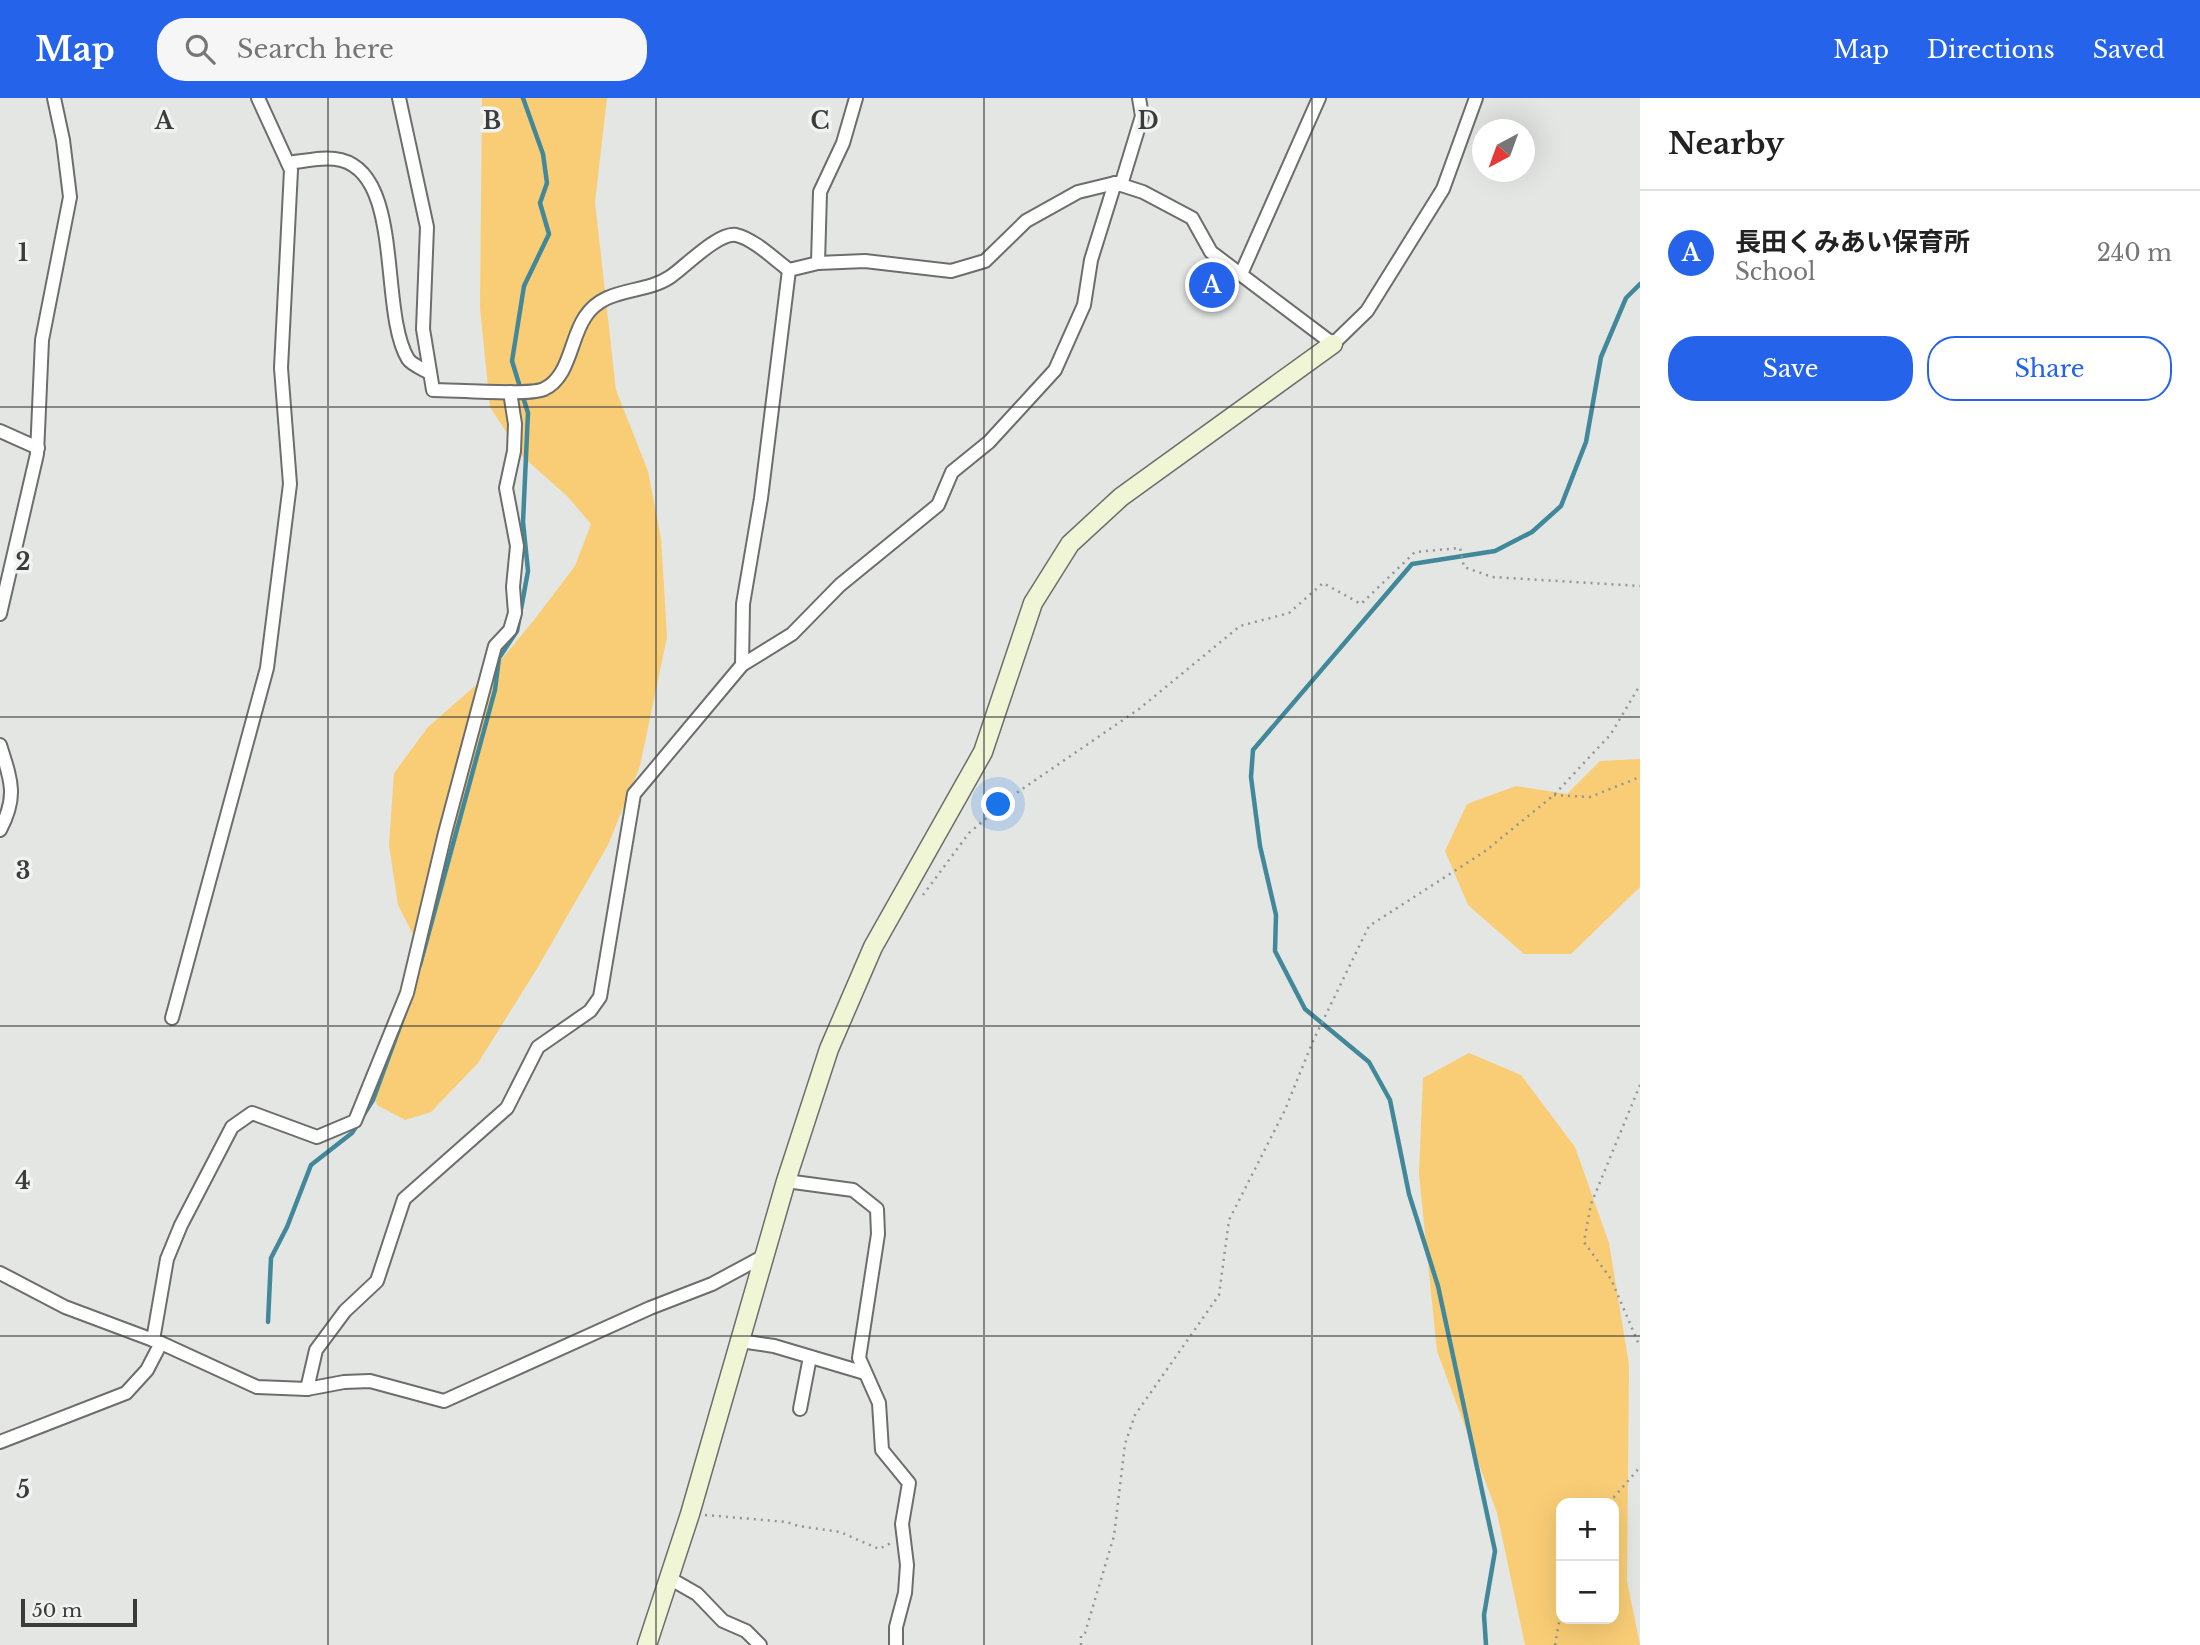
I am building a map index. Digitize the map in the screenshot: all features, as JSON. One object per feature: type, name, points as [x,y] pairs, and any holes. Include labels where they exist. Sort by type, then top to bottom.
[{"type":"street","points":[[0,614],[37,448],[42,340],[70,197],[64,140],[54,98]]},
{"type":"street","points":[[172,1018],[267,668],[290,484],[281,368],[291,170],[258,98]]},
{"type":"street","points":[[399,98],[427,227],[422,329],[433,390],[543,390],[561,376],[574,336],[587,314],[614,293],[667,279],[723,236],[736,235],[752,243],[789,270],[818,263],[865,261],[951,271],[985,261],[1026,221],[1078,192],[1118,184],[1143,192],[1192,218],[1211,252],[1333,344]]},
{"type":"street","points":[[818,263],[820,192],[843,143],[856,98]]},
{"type":"street","points":[[307,1389],[316,1350],[345,1311],[377,1281],[404,1199],[507,1108],[538,1047],[590,1011],[600,997],[634,794],[742,665],[792,634],[840,585],[938,505],[952,472],[989,442],[1055,370],[1084,305],[1091,260],[1142,116],[1139,98]]},
{"type":"street","points":[[1241,274],[1318,98]]},
{"type":"street","points":[[647,1645],[690,1514],[786,1181],[842,1017],[873,947],[983,752],[1033,603],[1070,544],[1121,497],[1333,344],[1367,311],[1443,190],[1476,98]]},
{"type":"street","points":[[288,163],[343,160],[364,174],[378,195],[398,335],[409,362],[430,373]]},
{"type":"street","points":[[742,665],[743,604],[767,460],[789,270]]},
{"type":"street","points":[[0,1442],[126,1392],[147,1370],[157,1342],[167,1259],[232,1128],[252,1113],[317,1136],[355,1121],[407,993],[445,833],[495,646],[510,630],[515,613],[513,587],[517,546],[506,488],[514,451],[512,392]]},
{"type":"street","points":[[0,431],[37,448]]},
{"type":"street","points":[[0,745],[11,780],[12,804],[0,830]]},
{"type":"street","points":[[786,1181],[853,1190],[877,1209],[878,1234],[859,1358],[879,1403],[882,1450],[909,1483],[902,1524],[907,1565],[896,1645]]},
{"type":"street","points":[[0,1273],[65,1307],[157,1342],[257,1387],[307,1389],[344,1382],[370,1381],[444,1401],[650,1308],[712,1284],[764,1256]]},
{"type":"street","points":[[740,1341],[865,1373]]},
{"type":"street","points":[[800,1409],[810,1357]]},
{"type":"street","points":[[669,1578],[697,1594],[723,1621],[746,1631],[760,1645]]},
{"type":"path","points":[[899,900],[923,895],[969,833],[1139,709],[1240,626],[1289,613],[1323,583],[1362,604],[1415,552],[1460,548],[1464,567],[1492,577],[1640,586]]},
{"type":"path","points":[[1081,1645],[1081,1635],[1085,1633],[1114,1536],[1125,1444],[1135,1415],[1219,1295],[1229,1220],[1285,1110],[1369,926],[1484,852],[1554,795],[1611,734],[1640,685]]},
{"type":"path","points":[[1554,795],[1590,797],[1640,777]]},
{"type":"path","points":[[1640,1085],[1591,1204],[1584,1242],[1611,1279],[1640,1347]]},
{"type":"path","points":[[1613,1498],[1640,1467]]},
{"type":"path","points":[[690,1514],[787,1522],[798,1527],[840,1532],[879,1549],[903,1537]]},
{"type":"path","points":[[1555,1645],[1559,1624]]},
{"type":"shaded area","points":[[482,98],[607,98],[595,202],[616,390],[648,471],[661,538],[667,637],[640,766],[608,845],[538,967],[478,1063],[431,1112],[405,1120],[377,1105],[370,1078],[388,1039],[403,982],[421,950],[398,905],[389,845],[394,773],[428,727],[491,672],[534,620],[575,566],[591,524],[567,496],[522,456],[490,407],[480,308]]},
{"type":"shaded area","points":[[1640,759],[1640,887],[1571,954],[1524,954],[1468,905],[1445,851],[1467,804],[1516,786],[1567,794],[1600,761]]},
{"type":"shaded area","points":[[1469,1053],[1521,1075],[1575,1147],[1609,1243],[1629,1365],[1627,1581],[1640,1645],[1525,1645],[1497,1513],[1437,1351],[1419,1174],[1423,1078]]},
{"type":"waterway","points":[[420,965],[495,690],[499,658],[517,631],[528,571],[523,522],[528,413],[512,361],[524,286],[549,234],[540,203],[547,183],[543,154],[523,98]]},
{"type":"waterway","points":[[1486,1645],[1484,1615],[1495,1551],[1438,1286],[1409,1194],[1390,1100],[1369,1062],[1305,1009],[1275,951],[1276,915],[1260,846],[1251,777],[1253,750],[1412,564],[1495,551],[1532,532],[1561,506],[1586,442],[1601,357],[1626,298],[1640,284]]},
{"type":"waterway","points":[[268,1322],[271,1258],[287,1227],[311,1165],[352,1133],[373,1100],[406,1010]]},
{"type":"place","name":"長田くみあい保育所","points":[[1212,285]]}]
